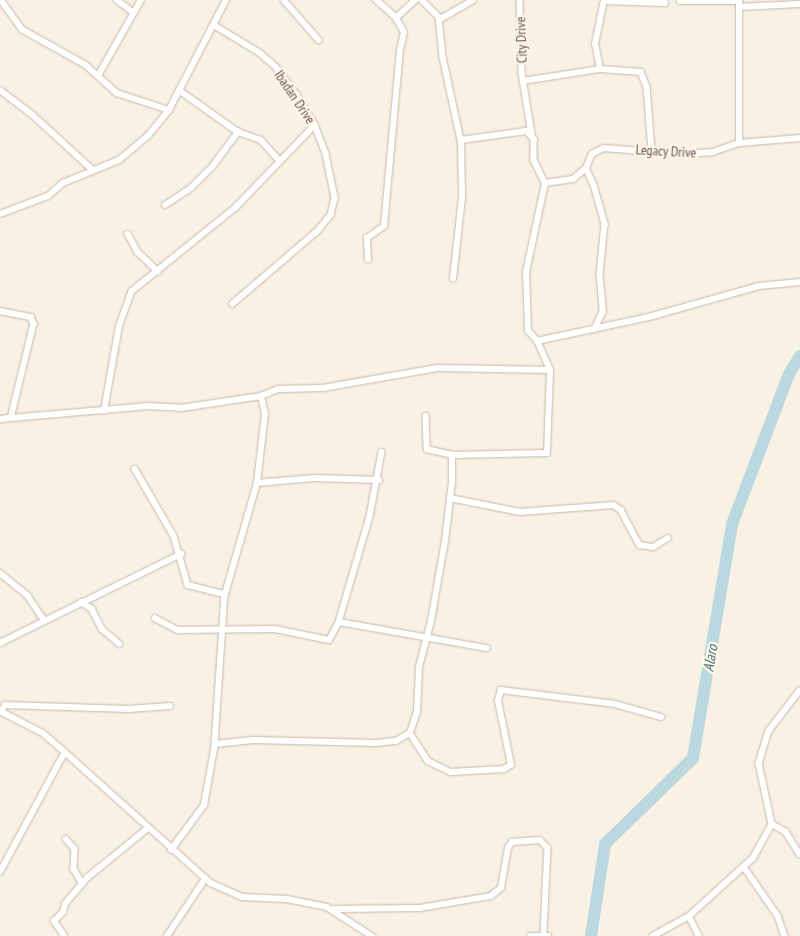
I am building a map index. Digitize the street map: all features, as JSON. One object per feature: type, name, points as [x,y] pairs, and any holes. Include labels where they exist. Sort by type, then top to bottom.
[{"type":"street","points":[[1,0],[24,30],[86,66],[128,99],[169,110]]},
{"type":"street","points":[[117,0],[134,13]]},
{"type":"street","points":[[98,76],[141,0]]},
{"type":"street","points":[[0,214],[48,196],[63,183],[129,153],[169,110],[226,0]]},
{"type":"street","points":[[284,0],[319,40]]},
{"type":"street","points":[[368,260],[367,238],[384,226],[389,190],[398,72],[404,33],[396,18],[376,0]]},
{"type":"street","points":[[396,18],[415,0]]},
{"type":"street","points":[[422,0],[440,20],[443,57],[461,140],[462,197],[453,279]]},
{"type":"street","points":[[440,20],[473,0]]},
{"type":"street","name":"City Drive","points":[[520,0],[523,81],[536,169],[545,183]]},
{"type":"street","points":[[600,69],[595,44],[604,1],[665,3]]},
{"type":"street","points":[[680,1],[800,4]]},
{"type":"street","points":[[739,3],[739,143]]},
{"type":"street","name":"Ibadan Drive","points":[[214,25],[260,53],[276,67],[315,125],[326,154],[335,198],[331,216],[317,232],[233,304]]},
{"type":"street","points":[[523,81],[600,69],[641,72],[647,87],[652,151]]},
{"type":"street","points":[[0,90],[33,115],[93,170]]},
{"type":"street","points":[[179,90],[238,132],[261,140],[280,161]]},
{"type":"street","points":[[104,411],[118,326],[132,291],[235,208],[315,125]]},
{"type":"street","points":[[461,140],[519,130],[532,134]]},
{"type":"street","points":[[166,205],[191,188],[212,167],[238,132]]},
{"type":"street","name":"Legacy Drive","points":[[545,183],[573,179],[586,168],[592,154],[604,148],[713,152],[739,143],[800,138]]},
{"type":"street","points":[[586,168],[594,184],[605,224],[600,274],[603,312],[594,330]]},
{"type":"street","points":[[426,416],[426,448],[452,455],[547,453],[550,370],[537,341],[528,331],[526,272],[545,183]]},
{"type":"street","points":[[128,234],[138,252],[158,271]]},
{"type":"street","points":[[537,341],[594,330],[759,286],[800,282]]},
{"type":"street","points":[[0,311],[25,315],[34,322],[11,418]]},
{"type":"street","points":[[0,420],[148,406],[181,408],[261,396],[278,389],[323,388],[438,368],[550,370]]},
{"type":"street","points":[[171,850],[204,805],[214,744],[218,675],[225,632],[225,594],[258,483],[264,414],[261,396]]},
{"type":"street","points":[[155,618],[178,630],[225,632],[276,629],[329,640],[339,622],[354,579],[379,480],[382,452]]},
{"type":"street","points":[[214,744],[253,740],[376,743],[396,740],[410,733],[417,712],[419,667],[426,638],[450,498],[452,455]]},
{"type":"street","points":[[135,469],[181,554],[188,585],[225,594]]},
{"type":"street","points":[[258,483],[314,478],[379,480]]},
{"type":"street","points":[[450,498],[520,512],[614,505],[621,510],[640,545],[653,547],[668,538]]},
{"type":"street","points":[[0,643],[181,554]]},
{"type":"street","points":[[0,573],[28,596],[44,620]]},
{"type":"street","points":[[81,602],[92,609],[102,629],[120,644]]},
{"type":"street","points":[[339,622],[487,648]]},
{"type":"street","points":[[410,733],[428,761],[452,772],[504,769],[511,765],[498,701],[501,690],[615,704],[661,717]]},
{"type":"street","points":[[653,936],[690,916],[753,858],[772,824],[759,762],[769,731],[800,691]]},
{"type":"street","points":[[170,706],[129,709],[5,705],[1,711],[43,734],[108,788],[171,850],[206,879],[242,898],[287,899],[334,910],[420,908],[491,896],[501,888],[508,848],[512,842],[540,840],[548,848],[546,935],[530,936]]},
{"type":"street","points":[[0,872],[65,752]]},
{"type":"street","points":[[772,824],[786,832],[800,854]]},
{"type":"street","points":[[64,936],[54,921],[82,883],[148,828]]},
{"type":"street","points":[[66,839],[75,849],[74,869],[82,883]]},
{"type":"street","points":[[744,867],[778,916],[785,936]]},
{"type":"street","points":[[168,936],[206,879]]},
{"type":"street","points":[[334,910],[372,936]]},
{"type":"street","points":[[690,916],[700,936]]},
{"type":"waterway","name":"Alaro","points":[[591,936],[605,844],[693,758],[732,524],[789,374],[800,356]]}]
